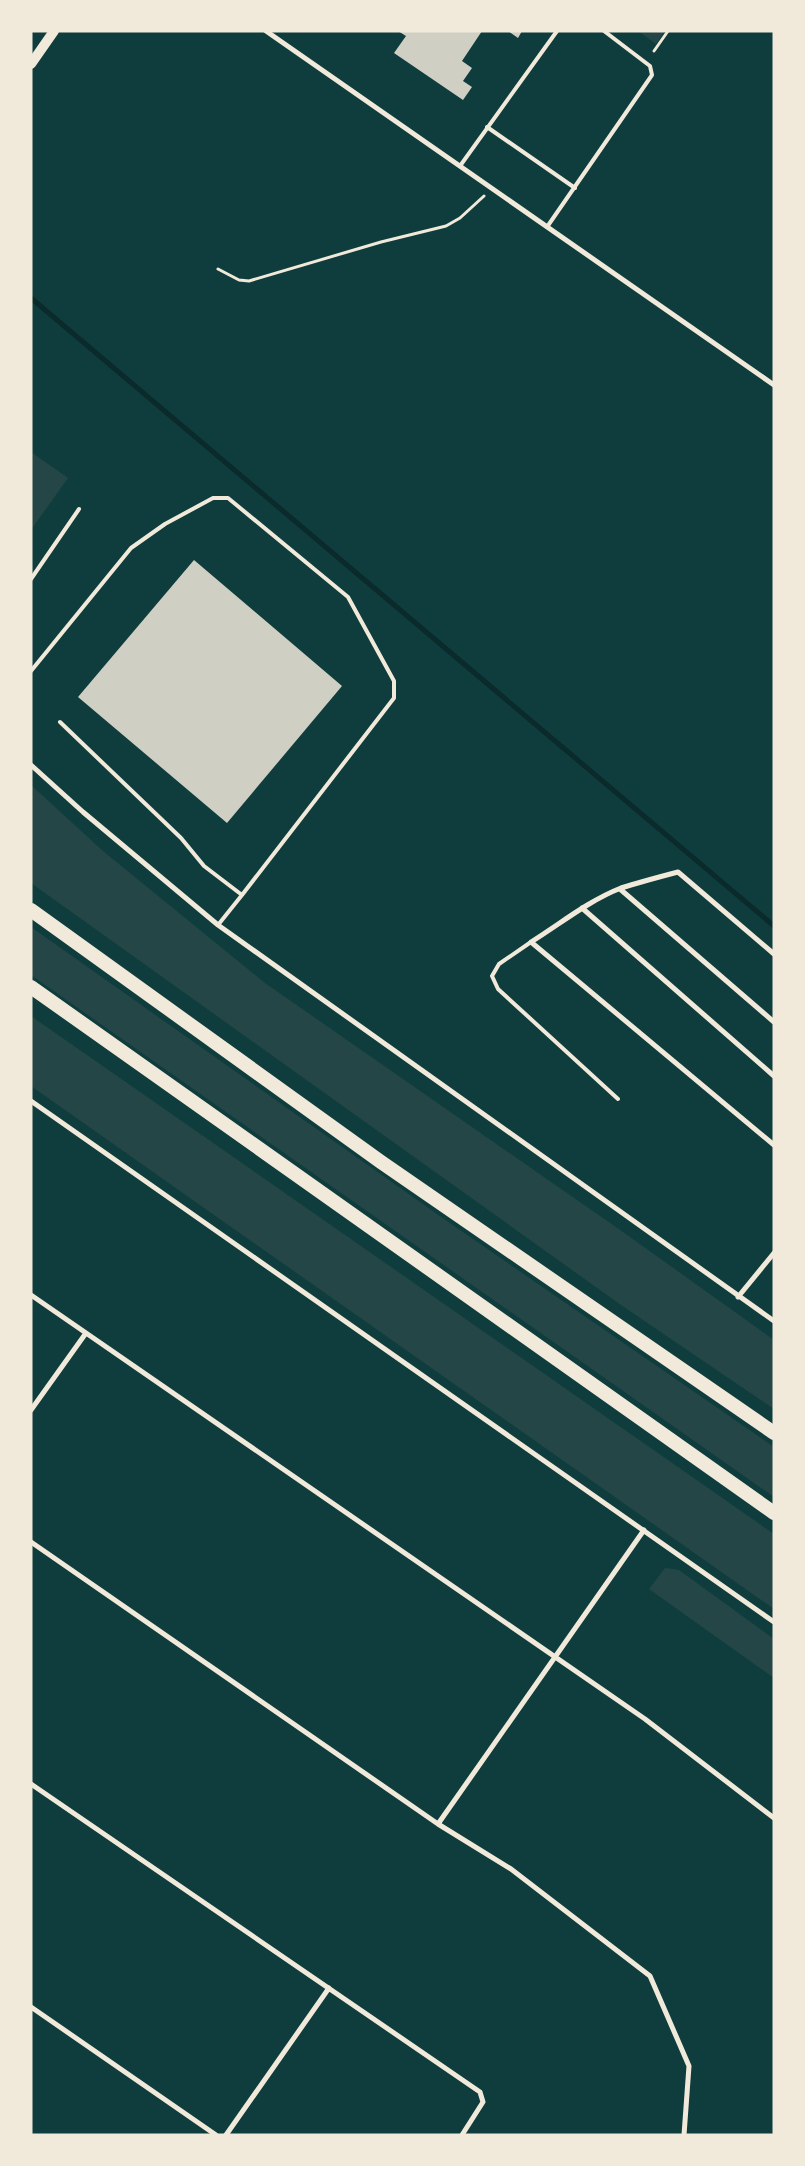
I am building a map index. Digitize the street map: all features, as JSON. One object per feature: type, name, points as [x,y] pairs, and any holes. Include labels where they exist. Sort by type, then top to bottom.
[{"type":"highway","points":[[31,910],[381,1162],[774,1433]]},
{"type":"highway","points":[[31,988],[774,1513]]},
{"type":"main road","points":[[31,64],[54,31]]},
{"type":"street","points":[[266,31],[774,385]]},
{"type":"street","points":[[31,765],[83,812],[218,925],[774,1321]]},
{"type":"street","points":[[774,954],[678,872],[620,889],[582,908],[531,942],[774,1145]]},
{"type":"street","points":[[620,889],[774,1022]]},
{"type":"street","points":[[582,908],[774,1076]]},
{"type":"street","points":[[31,1101],[774,1622]]},
{"type":"street","points":[[738,1297],[774,1253]]},
{"type":"street","points":[[31,1295],[554,1658],[645,1719],[774,1818]]},
{"type":"street","points":[[31,1410],[86,1333]]},
{"type":"street","points":[[438,1824],[644,1530]]},
{"type":"street","points":[[31,1542],[438,1824],[511,1869],[650,1976],[689,2066],[684,2135]]},
{"type":"street","points":[[31,1784],[480,2092],[483,2102],[462,2135]]},
{"type":"street","points":[[226,2135],[329,1988]]},
{"type":"street","points":[[31,2007],[216,2135]]},
{"type":"lane","points":[[460,166],[557,31]]},
{"type":"lane","points":[[547,227],[652,75],[650,66],[646,62],[604,31]]},
{"type":"lane","points":[[487,127],[574,188]]},
{"type":"lane","points":[[32,670],[131,548],[165,524],[213,498],[228,498],[348,597],[394,682],[394,698],[218,925]]},
{"type":"lane","points":[[31,579],[79,508]]},
{"type":"lane","points":[[60,722],[181,838],[204,866],[242,895]]},
{"type":"lane","points":[[531,942],[499,964],[492,976],[498,989],[618,1099]]},
{"type":"path","points":[[654,51],[668,31]]},
{"type":"path","points":[[218,268],[239,280],[249,281],[381,242],[446,226],[460,218],[492,188]]},
{"type":"shaded area","points":[[638,31],[665,31],[656,44]]},
{"type":"shaded area","points":[[31,452],[68,478],[31,530]]},
{"type":"shaded area","points":[[31,785],[103,851],[265,983],[623,1232],[774,1340],[774,1409],[621,1305],[31,883]]},
{"type":"shaded area","points":[[31,927],[444,1219],[774,1447],[774,1497],[31,975]]},
{"type":"shaded area","points":[[31,1016],[774,1534],[774,1609],[31,1086]]},
{"type":"shaded area","points":[[665,1568],[679,1570],[774,1639],[774,1678],[649,1589]]},
{"type":"building","points":[[398,31],[482,31],[462,61],[472,68],[463,81],[472,87],[463,100],[394,53],[406,36]]},
{"type":"building","points":[[508,31],[522,31],[518,38]]},
{"type":"building","points":[[194,560],[342,686],[227,823],[78,697]]},
{"type":"waterway","points":[[31,298],[774,926]]}]
